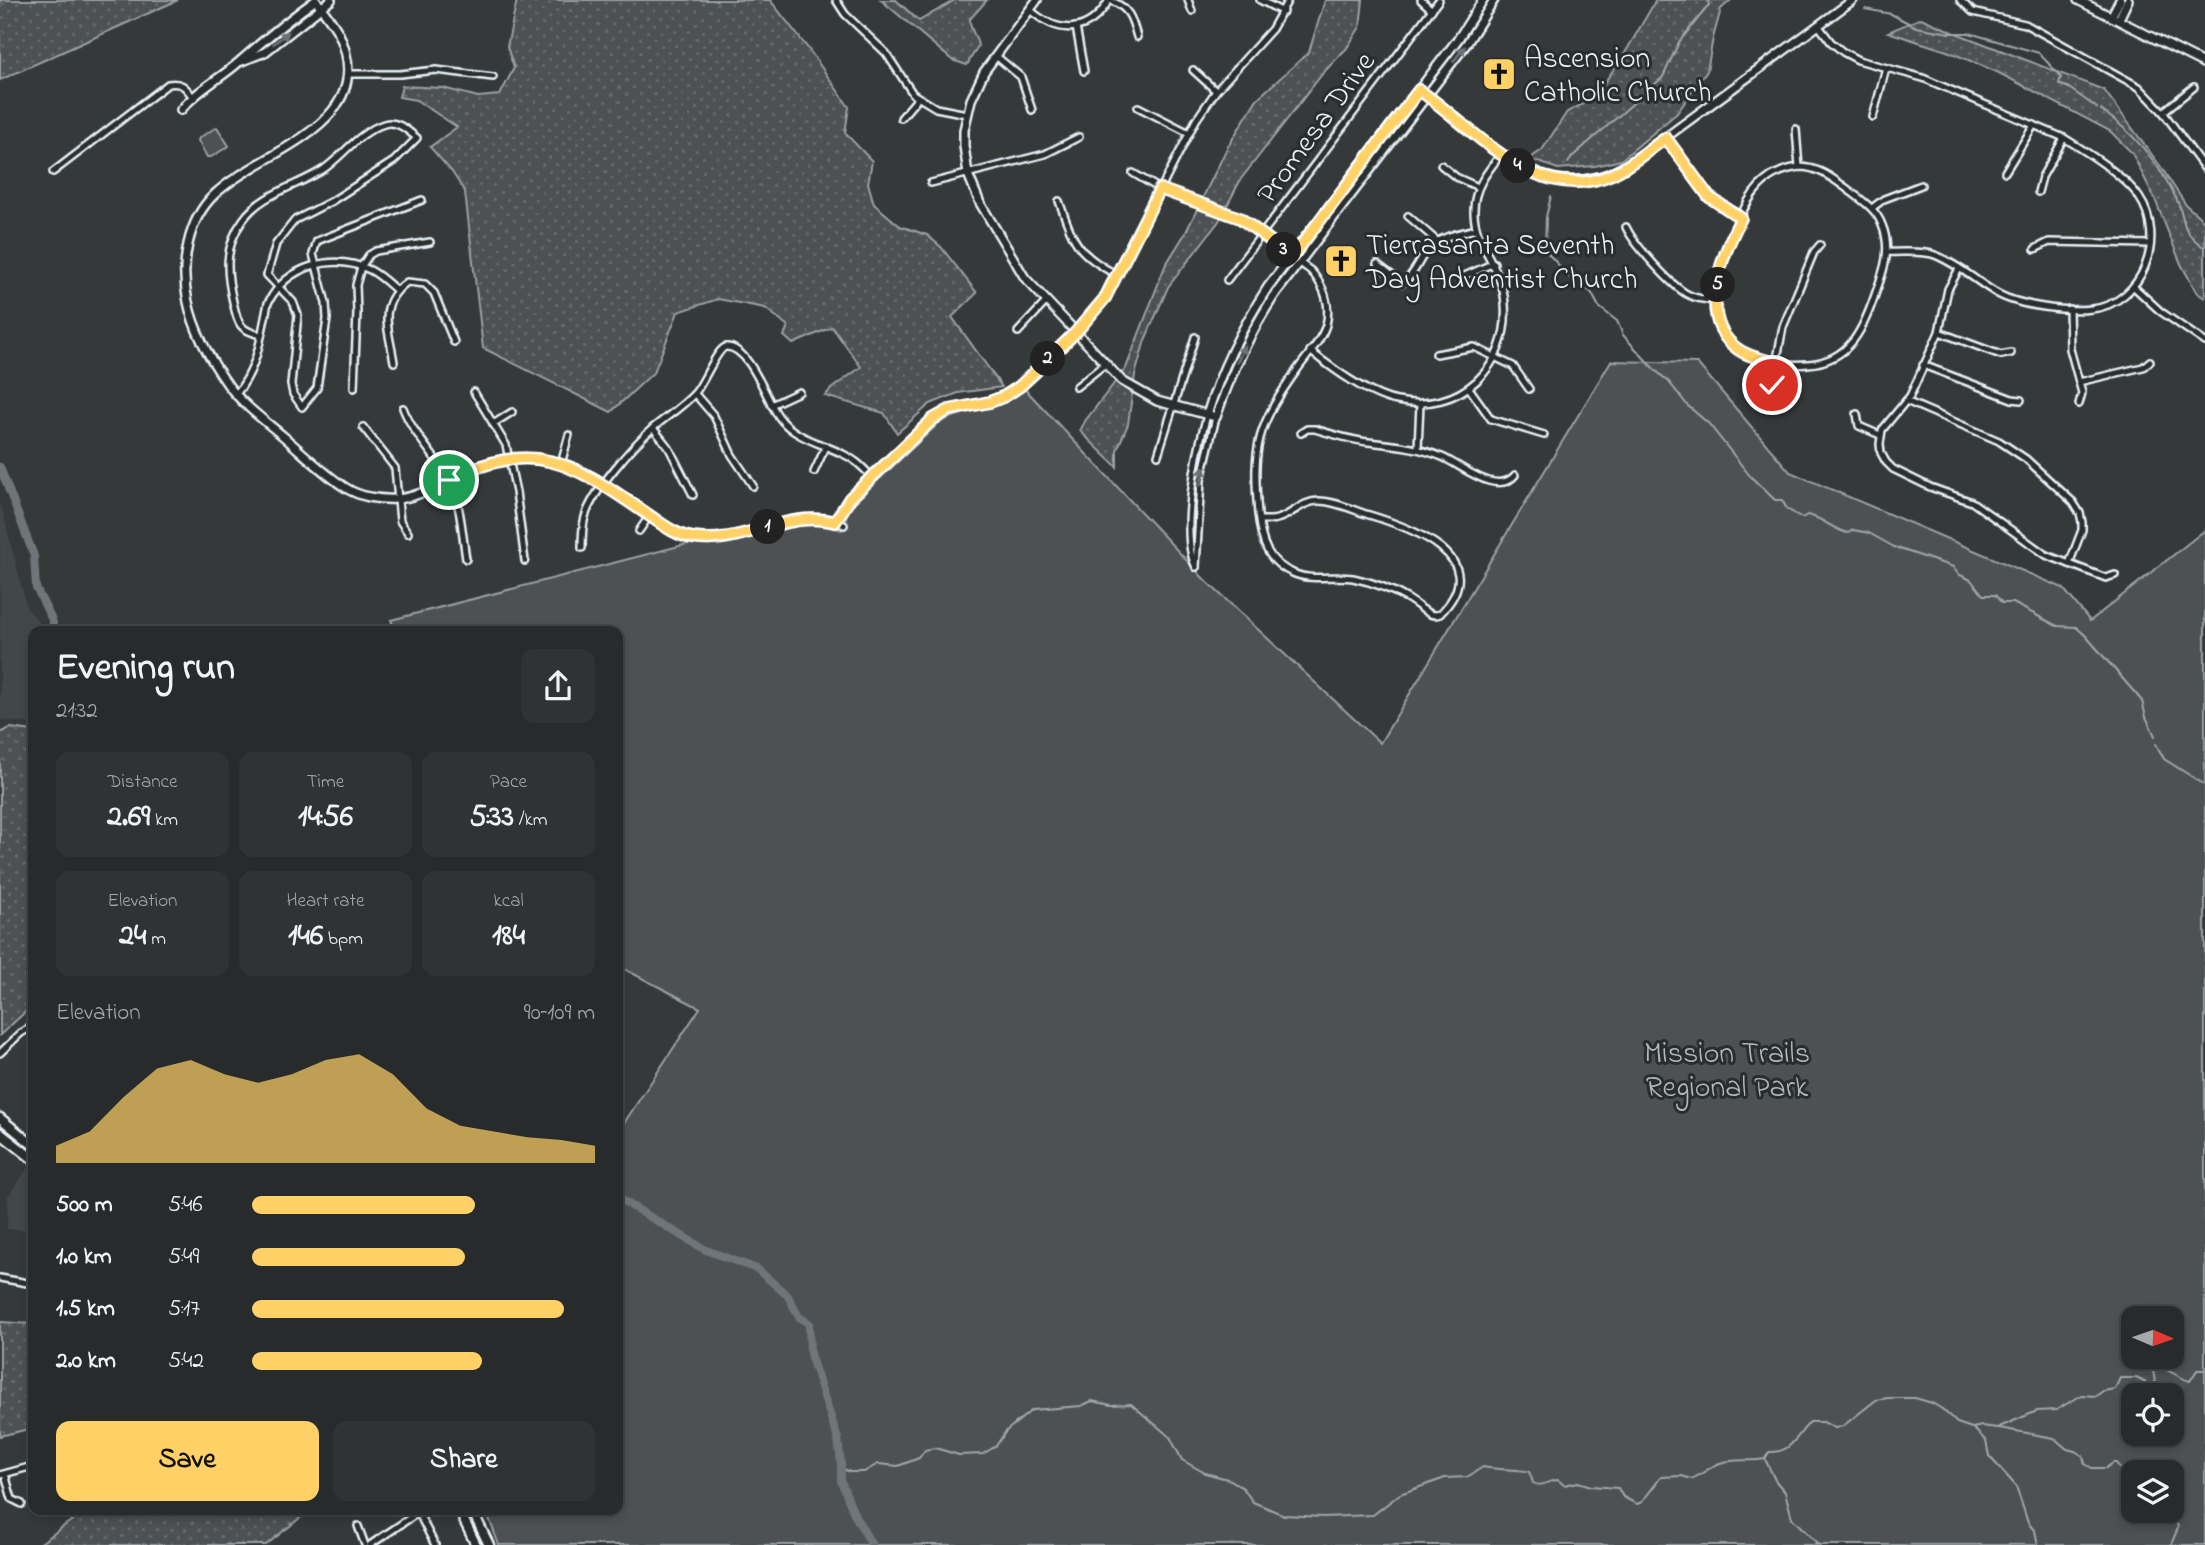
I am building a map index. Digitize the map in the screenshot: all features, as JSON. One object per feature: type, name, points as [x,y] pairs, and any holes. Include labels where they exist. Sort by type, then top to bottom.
[{"type":"main road","points":[[0,1118],[28,1141]]},
{"type":"main road","points":[[0,1133],[28,1154]]},
{"type":"main road","points":[[461,1515],[476,1545]]},
{"type":"main road","points":[[474,1515],[489,1545]]},
{"type":"street","points":[[238,62],[265,52],[331,0]]},
{"type":"street","points":[[836,0],[845,14],[886,53],[907,87],[918,98],[936,108],[967,114]]},
{"type":"street","points":[[1037,0],[976,86],[967,114],[964,146],[968,174],[979,203],[1025,278],[1122,381],[1157,401],[1216,417]]},
{"type":"street","points":[[1030,10],[1043,21],[1058,27],[1076,27],[1096,18],[1109,0],[1120,4],[1129,12],[1137,37]]},
{"type":"street","points":[[1188,0],[1192,11]]},
{"type":"street","points":[[1259,0],[1283,12]]},
{"type":"street","points":[[835,522],[850,498],[933,419],[949,410],[990,402],[1014,391],[1099,307],[1189,133],[1216,91],[1272,29],[1288,0]]},
{"type":"street","points":[[1421,0],[1432,10]]},
{"type":"street","name":"Promesa Drive","points":[[1227,280],[1264,235],[1439,0]]},
{"type":"street","points":[[1483,0],[1458,39],[1268,287],[1248,318],[1225,364],[1207,415],[1195,468],[1190,501],[1191,557],[1196,567],[1201,480],[1216,417],[1234,368],[1256,323],[1480,25],[1494,0]]},
{"type":"street","points":[[1419,90],[1501,154],[1530,173],[1551,180],[1598,179],[1624,168],[1853,0]]},
{"type":"street","points":[[1960,0],[1973,12],[2025,24],[2140,87],[2163,112],[2205,169]]},
{"type":"street","points":[[2078,0],[2205,64]]},
{"type":"street","points":[[2115,17],[2120,0]]},
{"type":"street","points":[[2115,17],[2128,0]]},
{"type":"street","points":[[181,110],[192,96],[314,1],[340,35],[347,74],[342,93],[331,114],[315,130],[232,179],[213,196],[194,225],[186,255],[187,300],[197,331],[223,377],[236,394],[347,489],[375,498],[398,499],[430,490],[486,464],[510,459],[547,460],[593,477],[673,531],[687,536],[723,538],[802,518],[819,517],[844,525]]},
{"type":"street","points":[[1818,24],[1830,42],[1858,60],[1923,78],[2064,138],[2134,190],[2149,219],[2150,244],[2144,270],[2134,287],[2106,306],[2091,309],[2069,309],[2014,301],[1930,254],[1887,252]]},
{"type":"street","points":[[1076,27],[1084,71]]},
{"type":"street","points":[[996,56],[1021,77],[1032,110]]},
{"type":"street","points":[[1873,117],[1886,68]]},
{"type":"street","points":[[347,74],[400,74],[436,70],[494,77]]},
{"type":"street","points":[[1193,71],[1216,91]]},
{"type":"street","points":[[53,172],[168,83],[178,82],[185,86],[192,96]]},
{"type":"street","points":[[2163,112],[2194,87]]},
{"type":"street","points":[[901,118],[918,98]]},
{"type":"street","points":[[1138,107],[1189,133]]},
{"type":"street","points":[[261,335],[247,332],[237,321],[227,276],[229,247],[243,218],[255,207],[323,170],[373,129],[386,123],[400,125],[417,138],[394,161],[332,201],[303,214],[281,235],[273,253],[267,275],[293,302],[298,315],[291,384],[293,394],[302,407],[317,388],[327,318],[313,249],[317,241],[324,236],[422,200]]},
{"type":"street","points":[[2005,172],[2034,125]]},
{"type":"street","points":[[1796,129],[1799,167]]},
{"type":"street","points":[[931,183],[1045,153],[1079,137]]},
{"type":"street","points":[[1666,138],[1709,197],[1741,218]]},
{"type":"street","points":[[2038,192],[2042,177],[2064,138]]},
{"type":"street","points":[[1310,351],[1345,377],[1390,399],[1419,404],[1444,401],[1469,388],[1484,375],[1495,356],[1503,333],[1506,309],[1494,262],[1476,229],[1474,208],[1478,187],[1501,154]]},
{"type":"street","points":[[1441,165],[1456,177],[1478,187]]},
{"type":"street","points":[[1799,167],[1826,174],[1872,208],[1883,226],[1886,264],[1865,323],[1848,347],[1832,358],[1815,363],[1775,363],[1749,355],[1731,344],[1719,325],[1716,301],[1721,268],[1741,218],[1756,190],[1781,171],[1799,167]]},
{"type":"street","points":[[1133,173],[1160,189],[1240,218],[1300,262],[1318,280],[1326,296],[1328,314],[1325,327],[1274,401],[1262,427],[1254,472],[1260,536],[1270,557],[1296,575],[1360,580],[1397,593],[1431,614],[1439,614],[1444,610],[1458,590],[1457,567],[1447,552],[1419,534],[1393,522],[1321,501],[1303,505],[1282,518],[1259,520]]},
{"type":"street","points":[[1872,208],[1884,199],[1921,185]]},
{"type":"street","points":[[1059,201],[1079,249],[1097,264],[1117,275]]},
{"type":"street","points":[[1408,216],[1437,241]]},
{"type":"street","points":[[1626,227],[1631,239],[1677,287],[1687,294],[1716,301]]},
{"type":"street","points":[[1377,264],[1402,282],[1408,280],[1428,249],[1437,241],[1476,229]]},
{"type":"street","points":[[354,388],[358,313],[356,285],[361,267],[369,255],[376,251],[429,242]]},
{"type":"street","points":[[2035,249],[2049,242],[2150,244]]},
{"type":"street","points":[[1772,385],[1788,312],[1814,252],[1820,245]]},
{"type":"street","points":[[236,394],[246,383],[253,368],[268,303],[277,288],[305,268],[332,261],[361,267],[378,275],[396,290]]},
{"type":"street","points":[[1462,277],[1494,262]]},
{"type":"street","points":[[1959,269],[1948,289],[1939,332],[1906,401],[1888,420],[1880,435],[1881,453],[1886,462],[1894,468],[1930,487],[1972,502],[2046,555],[2106,578],[2115,575]]},
{"type":"street","points":[[394,362],[387,309],[389,299],[407,282],[425,285],[434,293],[454,342]]},
{"type":"street","points":[[2134,287],[2160,311],[2205,342]]},
{"type":"street","points":[[1018,332],[1046,302]]},
{"type":"street","points":[[2069,309],[2070,349],[2081,393],[2079,404]]},
{"type":"street","points":[[1939,332],[2001,355],[2011,354]]},
{"type":"street","points":[[1158,456],[1195,337]]},
{"type":"street","points":[[582,548],[585,515],[603,484],[653,428],[695,394],[706,379],[719,351],[724,347],[730,347],[750,363],[771,405],[786,426],[859,464],[872,477]]},
{"type":"street","points":[[1436,354],[1474,347],[1513,366],[1529,389]]},
{"type":"street","points":[[2079,382],[2143,367],[2150,361]]},
{"type":"street","points":[[1076,387],[1105,364]]},
{"type":"street","points":[[1923,365],[2021,400]]},
{"type":"street","points":[[1469,388],[1491,419],[1544,435]]},
{"type":"street","points":[[474,392],[506,445],[525,561]]},
{"type":"street","points":[[771,405],[799,392]]},
{"type":"street","points":[[695,394],[714,416],[732,455],[753,486]]},
{"type":"street","points":[[1906,401],[1999,441],[2019,453],[2074,502],[2080,513],[2082,530],[2069,564]]},
{"type":"street","points":[[1418,448],[1419,404]]},
{"type":"street","points":[[403,408],[408,421],[449,480],[458,504],[466,559]]},
{"type":"street","points":[[493,424],[512,412]]},
{"type":"street","points":[[1857,414],[1859,426],[1880,435]]},
{"type":"street","points":[[363,427],[394,468],[400,521],[408,533]]},
{"type":"street","points":[[653,428],[669,449],[693,495]]},
{"type":"street","points":[[1301,433],[1307,429],[1315,429],[1366,442],[1418,448],[1495,482],[1507,481],[1515,475]]},
{"type":"street","points":[[561,464],[569,435]]},
{"type":"street","points":[[814,472],[826,446]]},
{"type":"street","points":[[639,531],[649,515]]},
{"type":"street","points":[[0,1053],[28,1029]]},
{"type":"street","points":[[0,1278],[28,1283]]},
{"type":"street","points":[[22,1504],[12,1499],[2,1474],[28,1467]]},
{"type":"street","points":[[370,1545],[413,1515]]},
{"type":"street","points":[[421,1515],[435,1545]]},
{"type":"street","points":[[358,1526],[365,1545]]},
{"type":"shaded area","points":[[0,501],[27,608],[41,626],[28,626],[28,723],[0,720]]},
{"type":"shaded area","points":[[28,1168],[28,1230],[7,1229],[8,1196]]},
{"type":"green space","points":[[0,0],[178,0],[0,80]]},
{"type":"green space","points":[[517,0],[770,0],[849,107],[845,133],[872,161],[868,183],[874,204],[900,226],[927,235],[941,247],[977,293],[952,317],[1002,387],[958,393],[930,404],[897,433],[884,413],[825,396],[861,367],[832,327],[793,344],[784,336],[788,326],[765,308],[718,299],[678,312],[654,372],[611,412],[483,348],[465,192],[430,147],[457,127],[416,100],[399,97],[402,86],[443,88],[478,97],[500,95],[514,68],[507,47]]},
{"type":"green space","points":[[881,0],[896,0],[919,21],[955,0],[987,0],[970,19],[978,46],[967,65],[952,60]]},
{"type":"green space","points":[[1325,0],[1363,0],[1360,27],[1347,48],[1323,73],[1241,179],[1219,221],[1168,287],[1145,340],[1135,375],[1128,424],[1117,450],[1117,467],[1080,431],[1126,368],[1165,266],[1186,232],[1227,148],[1257,99],[1309,52]]},
{"type":"green space","points":[[1656,0],[1731,0],[1721,9],[1707,71],[1677,113],[1621,160],[1595,166],[1558,169],[1529,159],[1542,150],[1567,112],[1593,99],[1625,53]]},
{"type":"green space","points":[[1921,18],[2104,90],[2186,205],[2205,222],[2205,298],[2197,293],[2181,264],[2154,197],[2132,153],[2110,131],[1997,72],[1947,51],[1888,32]]},
{"type":"green space","points":[[217,127],[229,146],[207,157],[199,138]]},
{"type":"green space","name":"Mission Trails Regional Park","points":[[1611,361],[1697,363],[1790,472],[2063,588],[2090,621],[2205,530],[2205,1545],[499,1545],[488,1515],[623,1515],[623,1124],[700,1008],[623,969],[623,626],[394,626],[391,620],[691,543],[730,541],[805,525],[823,525],[842,530],[847,519],[845,517],[854,503],[939,423],[1005,401],[1025,389],[1206,581],[1380,743]]},
{"type":"green space","points":[[10,728],[28,730],[28,1010],[0,1035],[0,733]]},
{"type":"green space","points":[[0,1322],[28,1324],[28,1429],[0,1436]]},
{"type":"green space","points":[[79,1515],[304,1515],[266,1545],[38,1545]]},
{"type":"waterway","points":[[1568,163],[1663,77],[1679,42],[1709,5],[1708,0]]},
{"type":"waterway","points":[[1865,9],[1891,14],[1916,27],[1950,33],[1969,33],[2039,53],[2061,77],[2059,84],[2097,108]]},
{"type":"waterway","points":[[2101,110],[2124,128],[2153,161],[2176,198],[2184,225],[2190,235],[2205,248]]},
{"type":"waterway","points":[[1551,196],[1546,217],[1545,250],[1572,280],[1591,292],[1599,307],[1617,321],[1623,335],[1669,382],[1688,406],[1709,424],[1750,476],[1775,500],[1782,500],[1787,509],[1802,518],[1812,516],[1848,533],[1853,530],[1869,533],[1894,547],[1953,567],[1958,574],[1971,580],[1983,595],[1995,595],[2002,603],[2013,603],[2057,626],[2076,627],[2142,701],[2155,736]]},
{"type":"waterway","points":[[0,467],[34,556],[36,588],[53,626]]},
{"type":"waterway","points":[[2156,744],[2164,759],[2205,785]]},
{"type":"waterway","points":[[623,1201],[706,1250],[757,1269],[788,1296],[799,1317],[809,1323],[810,1354],[838,1439],[841,1481],[855,1516],[872,1545]]},
{"type":"waterway","points":[[841,1468],[850,1472],[864,1472],[878,1464],[898,1466],[919,1458],[925,1450],[935,1448],[959,1455],[983,1454],[996,1446],[1006,1431],[1032,1410],[1081,1406],[1092,1401],[1111,1405],[1131,1404],[1170,1437],[1182,1460],[1205,1473],[1231,1480],[1243,1488],[1253,1502],[1284,1515],[1373,1515],[1400,1494],[1445,1478],[1467,1477],[1483,1467],[1527,1471],[1536,1484],[1558,1480],[1564,1485],[1578,1482],[1618,1488],[1623,1497],[1637,1504],[1642,1502],[1661,1477],[1682,1476],[1691,1479],[1720,1463],[1765,1459],[1769,1452],[1783,1450],[1793,1443],[1810,1422],[1823,1422],[1835,1428],[1843,1426],[1876,1400],[1915,1398],[1932,1403],[1957,1423],[1972,1428],[1997,1428],[2037,1411],[2056,1410],[2082,1395],[2096,1396],[2103,1391],[2115,1389],[2120,1378],[2136,1378],[2153,1386],[2153,1371],[2159,1367],[2190,1381],[2197,1370],[2205,1370]]},
{"type":"waterway","points":[[1973,1428],[1986,1441],[1989,1456],[2016,1486],[2038,1545]]},
{"type":"waterway","points":[[1999,1428],[2054,1438],[2067,1449],[2083,1456],[2085,1464],[2092,1468],[2106,1468],[2116,1463],[2121,1469]]},
{"type":"waterway","points":[[1765,1459],[1775,1480],[1785,1492],[1792,1518],[1819,1545]]},
{"type":"waterway","points":[[2171,1545],[2178,1528],[2176,1523]]},
{"type":"place","name":"Ascension Catholic Church","points":[[1499,74]]},
{"type":"place","name":"Tierrasanta Seventh Day Adventist Church","points":[[1341,261]]},
{"type":"route","points":[[449,480],[486,464],[510,459],[547,460],[593,477],[673,531],[695,538],[723,538],[802,518],[819,517],[835,522],[850,498],[933,419],[949,410],[990,402],[1005,396],[1020,386],[1076,332],[1105,298],[1160,189],[1240,218],[1292,257],[1419,90],[1520,167],[1551,180],[1579,181],[1609,175],[1624,168],[1666,138],[1709,197],[1741,218],[1721,268],[1716,294],[1717,319],[1724,335],[1735,347],[1744,353],[1775,363],[1772,385]]}]
